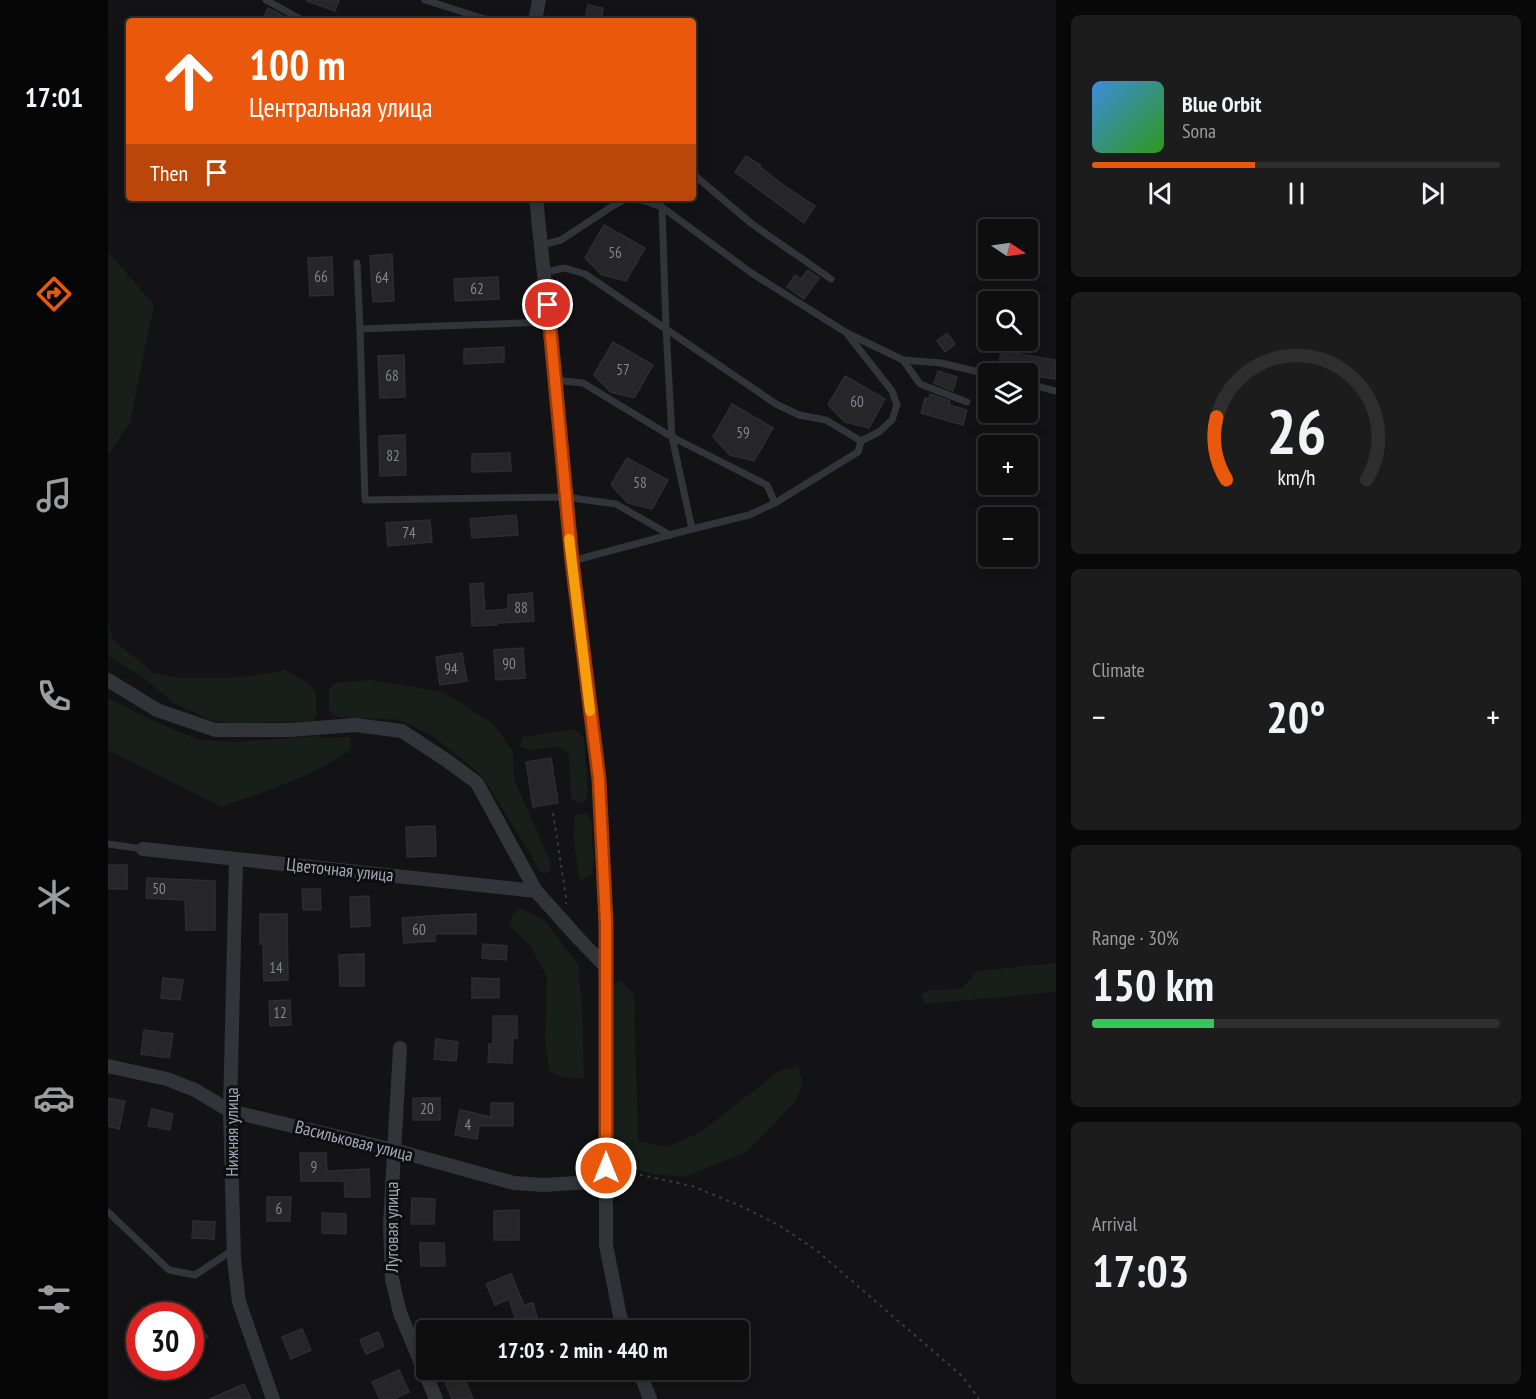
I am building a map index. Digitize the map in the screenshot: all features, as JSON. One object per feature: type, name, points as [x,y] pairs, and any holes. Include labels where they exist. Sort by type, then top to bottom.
[{"type":"street","points":[[536,18],[539,0]]},
{"type":"street","points":[[536,201],[565,497],[599,779],[606,923],[606,1245],[621,1320]]},
{"type":"street","points":[[108,680],[157,710],[215,730],[289,730],[355,724],[402,731],[477,783],[536,891],[606,967]]},
{"type":"street","name":"Цветочная улица","points":[[143,849],[536,891]]},
{"type":"street","name":"Нижняя улица","points":[[236,859],[230,1111],[233,1250],[239,1302],[273,1399]]},
{"type":"street","name":"Луговая улица","points":[[400,1048],[390,1224],[392,1279],[400,1313],[436,1399]]},
{"type":"street","name":"Васильковая улица","points":[[108,1066],[167,1079],[195,1090],[230,1111],[394,1150],[514,1183],[544,1185],[606,1174]]},
{"type":"street","points":[[643,1380],[650,1399]]},
{"type":"lane","points":[[266,0],[299,18]]},
{"type":"lane","points":[[425,0],[482,18]]},
{"type":"lane","points":[[696,177],[752,224],[831,279]]},
{"type":"lane","points":[[542,245],[561,240],[622,201]]},
{"type":"lane","points":[[645,201],[662,207],[750,272],[847,333],[903,360],[941,363],[978,372]]},
{"type":"lane","points":[[662,207],[672,437],[692,529]]},
{"type":"lane","points":[[357,263],[364,501],[565,497],[616,504],[670,535]]},
{"type":"lane","points":[[545,272],[565,268],[585,274],[776,404],[799,415],[826,420],[861,441]]},
{"type":"lane","points":[[360,329],[549,322]]},
{"type":"lane","points":[[572,561],[749,515],[775,503],[858,452],[861,441],[879,432],[892,420],[897,405],[892,391],[847,333]]},
{"type":"lane","points":[[903,360],[920,384],[967,402]]},
{"type":"lane","points":[[555,380],[583,383],[672,437],[767,485],[775,503]]},
{"type":"lane","points":[[1038,386],[1056,391]]},
{"type":"lane","points":[[108,844],[143,849]]},
{"type":"lane","points":[[108,1212],[169,1270],[195,1275],[233,1250]]},
{"type":"path","points":[[553,813],[566,897],[566,908],[558,915]]},
{"type":"path","points":[[606,1174],[692,1185],[780,1226],[816,1250],[954,1369],[979,1399]]},
{"type":"shaded area","points":[[108,252],[154,305],[130,422],[108,455]]},
{"type":"shaded area","points":[[108,621],[113,640],[154,673],[179,678],[224,678],[285,670],[309,684],[316,693],[316,716],[312,721],[231,723],[210,720],[172,702],[148,681],[108,656]]},
{"type":"shaded area","points":[[371,680],[443,692],[492,723],[513,751],[514,779],[550,861],[550,871],[545,874],[539,871],[482,776],[432,735],[399,720],[336,717],[329,710],[329,689],[334,683]]},
{"type":"shaded area","points":[[108,698],[149,719],[199,740],[236,742],[317,736],[321,738],[350,737],[351,749],[321,768],[222,807],[108,750]]},
{"type":"shaded area","points":[[575,729],[584,739],[588,792],[585,802],[577,803],[571,798],[569,757],[565,749],[554,747],[528,750],[520,746],[522,737]]},
{"type":"shaded area","points":[[587,813],[592,823],[594,857],[592,875],[580,880],[574,841],[574,824],[575,816]]},
{"type":"shaded area","points":[[520,908],[544,920],[579,966],[584,1079],[562,1077],[549,1071],[545,1040],[547,977],[530,945],[510,926],[511,917]]},
{"type":"shaded area","points":[[1056,963],[1056,992],[926,1004],[921,995],[927,990],[961,989],[977,971]]},
{"type":"shaded area","points":[[621,981],[634,995],[638,1141],[668,1147],[702,1131],[779,1071],[798,1066],[803,1082],[795,1102],[746,1152],[684,1177],[652,1174],[614,1162],[609,985]]},
{"type":"building","points":[[307,0],[339,0],[335,11]]},
{"type":"building","points":[[588,5],[603,8],[601,18],[586,18]]},
{"type":"building","points":[[268,8],[287,18],[263,18]]},
{"type":"building","points":[[746,156],[787,188],[815,206],[804,223],[735,172]]},
{"type":"building","points":[[604,225],[645,248],[626,281],[602,275],[585,258]]},
{"type":"building","points":[[392,254],[394,301],[373,302],[370,256]]},
{"type":"building","points":[[332,257],[333,295],[310,296],[308,258]]},
{"type":"building","points":[[808,270],[819,278],[804,299],[787,287],[795,275],[801,279]]},
{"type":"building","points":[[498,277],[499,299],[455,301],[454,279]]},
{"type":"building","points":[[947,333],[955,344],[945,352],[937,341]]},
{"type":"building","points":[[613,342],[653,365],[634,398],[611,392],[594,375]]},
{"type":"building","points":[[504,347],[504,362],[464,364],[464,349]]},
{"type":"building","points":[[1001,351],[1056,360],[1056,379],[1038,376],[1038,363],[999,363]]},
{"type":"building","points":[[404,355],[405,397],[380,398],[378,356]]},
{"type":"building","points":[[938,371],[957,377],[953,391],[934,383]]},
{"type":"building","points":[[845,376],[885,399],[869,428],[845,422],[828,405]]},
{"type":"building","points":[[930,394],[950,401],[949,405],[967,410],[963,425],[921,413],[925,398],[929,399]]},
{"type":"building","points":[[732,404],[773,428],[754,461],[730,455],[713,437]]},
{"type":"building","points":[[405,435],[406,475],[380,476],[379,436]]},
{"type":"building","points":[[510,453],[511,471],[472,472],[472,454]]},
{"type":"building","points":[[627,458],[668,480],[652,509],[628,503],[611,485]]},
{"type":"building","points":[[516,515],[518,535],[472,538],[470,519]]},
{"type":"building","points":[[430,520],[432,542],[388,546],[386,523]]},
{"type":"building","points":[[483,583],[485,611],[508,609],[508,595],[532,593],[534,621],[472,626],[470,584]]},
{"type":"building","points":[[523,648],[525,678],[496,680],[494,650]]},
{"type":"building","points":[[462,653],[467,681],[440,685],[436,657]]},
{"type":"building","points":[[551,758],[558,803],[533,807],[526,762]]},
{"type":"building","points":[[435,826],[436,856],[407,857],[406,827]]},
{"type":"building","points":[[108,865],[127,865],[127,889],[108,889]]},
{"type":"building","points":[[147,878],[215,881],[215,930],[186,930],[185,900],[146,898]]},
{"type":"building","points":[[302,889],[320,889],[321,910],[303,910]]},
{"type":"building","points":[[369,896],[370,926],[351,927],[350,897]]},
{"type":"building","points":[[260,914],[287,914],[288,980],[264,981]]},
{"type":"building","points":[[476,914],[476,934],[435,934],[435,941],[404,943],[402,918]]},
{"type":"building","points":[[483,944],[507,946],[506,960],[482,958]]},
{"type":"building","points":[[364,954],[364,986],[340,986],[339,955]]},
{"type":"building","points":[[163,978],[183,980],[180,1000],[161,998]]},
{"type":"building","points":[[472,978],[499,979],[499,998],[472,998]]},
{"type":"building","points":[[290,1000],[291,1025],[270,1026],[269,1001]]},
{"type":"building","points":[[493,1016],[517,1016],[517,1038],[513,1038],[512,1063],[488,1062],[489,1044],[493,1044]]},
{"type":"building","points":[[144,1030],[173,1034],[169,1058],[141,1054]]},
{"type":"building","points":[[436,1039],[458,1042],[456,1061],[434,1059]]},
{"type":"building","points":[[108,1098],[125,1101],[119,1129],[108,1126]]},
{"type":"building","points":[[413,1098],[440,1098],[440,1120],[413,1120]]},
{"type":"building","points":[[491,1103],[513,1103],[513,1126],[479,1126],[477,1139],[455,1135],[460,1110],[491,1117]]},
{"type":"building","points":[[152,1109],[173,1114],[170,1130],[148,1126]]},
{"type":"building","points":[[300,1153],[326,1153],[327,1171],[369,1169],[370,1197],[345,1197],[344,1181],[301,1181]]},
{"type":"building","points":[[267,1197],[291,1197],[290,1221],[267,1221]]},
{"type":"building","points":[[412,1198],[435,1199],[434,1224],[411,1224]]},
{"type":"building","points":[[519,1210],[519,1240],[494,1240],[494,1211]]},
{"type":"building","points":[[322,1213],[346,1214],[346,1234],[322,1233]]},
{"type":"building","points":[[193,1221],[215,1222],[214,1239],[192,1238]]},
{"type":"building","points":[[420,1243],[444,1243],[445,1266],[421,1266]]},
{"type":"building","points":[[511,1274],[524,1305],[533,1303],[538,1320],[516,1320],[509,1299],[495,1305],[486,1284]]},
{"type":"building","points":[[302,1329],[311,1350],[291,1359],[282,1337]]},
{"type":"building","points":[[378,1332],[384,1346],[366,1354],[360,1340]]},
{"type":"building","points":[[399,1370],[409,1392],[394,1399],[380,1399],[372,1382]]},
{"type":"building","points":[[444,1380],[465,1380],[473,1399],[452,1399]]},
{"type":"building","points":[[244,1384],[251,1399],[210,1399]]},
{"type":"slow traffic","points":[[569,539],[590,711]]},
{"type":"route","points":[[548,305],[565,497],[599,779],[606,923],[606,1168]]}]
